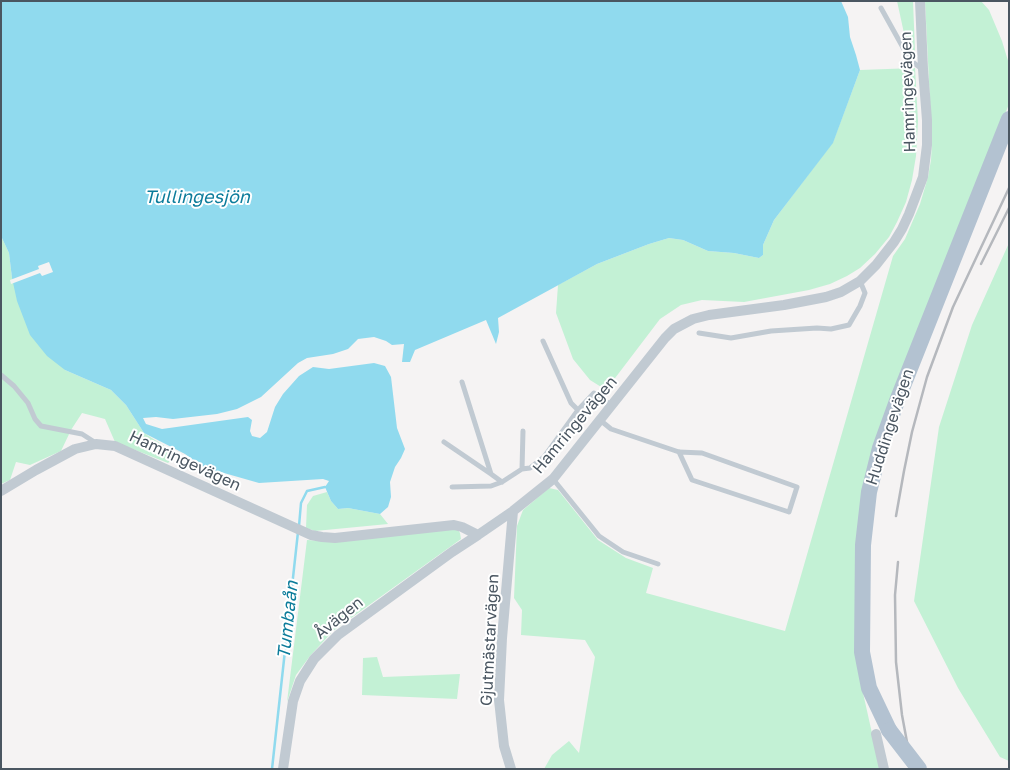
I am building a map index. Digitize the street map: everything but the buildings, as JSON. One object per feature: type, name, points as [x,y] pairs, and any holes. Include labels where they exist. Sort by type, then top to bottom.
[{"type":"main road","name":"Huddingevägen","points":[[919,769],[883,732],[869,688],[862,652],[863,545],[869,492],[880,448],[897,401],[1009,119]]},
{"type":"street","name":"Hamringevägen","points":[[1,491],[75,449],[96,444],[115,446],[311,535],[335,538],[454,525],[478,535],[513,511],[553,479],[674,329],[693,319],[709,315],[814,300],[842,292],[860,281],[876,265],[902,229],[923,177],[927,145],[927,120],[922,69],[920,1]]},
{"type":"street","name":"Gjutmästarvägen","points":[[511,769],[504,746],[499,700],[502,638],[513,511]]},
{"type":"street","name":"Åvägen","points":[[282,769],[293,701],[300,681],[314,659],[338,635],[478,535]]},
{"type":"street","points":[[883,732],[884,769]]},
{"type":"lane","points":[[881,8],[906,54],[922,69]]},
{"type":"lane","points":[[699,332],[731,338],[771,331],[831,329],[848,325],[860,306],[865,293],[860,281]]},
{"type":"lane","points":[[543,341],[571,404],[578,410]]},
{"type":"lane","points":[[1,375],[14,386],[28,404],[35,419],[41,426],[82,434],[96,444]]},
{"type":"lane","points":[[462,382],[491,474]]},
{"type":"lane","points":[[452,487],[491,486],[502,482],[522,469],[530,468],[544,457],[578,410],[594,393],[611,406]]},
{"type":"lane","points":[[600,420],[611,429],[679,452],[702,453],[798,486],[789,512],[692,480],[679,452]]},
{"type":"lane","points":[[522,469],[523,431]]},
{"type":"lane","points":[[444,442],[502,482]]},
{"type":"lane","points":[[553,479],[599,536],[623,552],[658,564]]},
{"type":"green space","points":[[897,1],[913,1],[915,51],[907,47]]},
{"type":"green space","points":[[925,1],[981,1],[989,10],[1009,64],[1009,104],[889,404],[873,449],[859,675],[880,769],[544,769],[552,755],[569,741],[579,753],[595,657],[585,640],[521,635],[522,610],[514,598],[517,526],[523,510],[549,488],[558,490],[598,540],[626,558],[653,568],[646,593],[785,631],[893,256],[905,239],[920,204],[928,177],[932,142]]},
{"type":"green space","points":[[915,68],[918,121],[916,156],[912,180],[906,202],[897,222],[889,237],[875,254],[860,268],[847,276],[830,284],[809,290],[744,302],[702,300],[681,305],[660,319],[606,390],[590,380],[573,359],[556,313],[558,285],[597,264],[669,238],[683,240],[708,251],[734,253],[759,258],[763,255],[763,245],[774,220],[833,142],[860,70]]},
{"type":"green space","points":[[1,236],[9,253],[12,278],[65,370],[111,390],[126,405],[144,433],[177,454],[168,463],[115,442],[105,419],[82,413],[61,451],[30,465],[16,462],[10,480],[1,484]]},
{"type":"green space","points":[[1009,243],[1009,761],[1000,757],[958,688],[914,601],[939,427],[972,325]]},
{"type":"green space","points":[[327,492],[331,501],[338,509],[348,508],[380,514],[388,524],[315,531],[306,528],[307,505],[313,496]]},
{"type":"green space","points":[[457,528],[461,539],[333,631],[310,656],[296,675],[287,702],[307,540],[338,542]]},
{"type":"green space","points":[[377,657],[383,677],[460,674],[457,699],[362,695],[363,658]]},
{"type":"water","name":"Tullingesjön","points":[[1,1],[841,1],[848,17],[850,37],[860,70],[833,143],[774,220],[763,245],[763,255],[759,258],[734,253],[708,251],[683,240],[669,238],[597,264],[498,318],[499,332],[496,344],[486,320],[415,350],[410,362],[402,362],[404,344],[392,345],[374,337],[358,339],[348,349],[333,354],[307,358],[298,363],[261,397],[237,409],[217,414],[173,419],[143,418],[146,424],[162,429],[248,417],[252,420],[250,431],[252,436],[260,438],[267,432],[275,407],[283,394],[299,376],[313,367],[329,369],[374,363],[385,366],[391,377],[397,428],[405,449],[395,467],[390,482],[391,497],[388,507],[380,514],[348,508],[338,509],[331,501],[325,487],[329,481],[323,479],[259,483],[203,467],[185,454],[144,433],[126,405],[111,390],[65,370],[47,356],[30,335],[17,301],[9,253],[1,236]]},
{"type":"pier","points":[[49,262],[53,272],[42,276],[40,273],[11,284],[10,280],[39,269],[38,266]]},
{"type":"waterway","name":"Tumbaån","points":[[299,526],[301,503],[307,491],[325,487]]},
{"type":"waterway","name":"Tumbaån","points":[[272,769],[298,532]]},
{"type":"railway","points":[[896,516],[912,432],[927,377],[953,307],[1009,188]]},
{"type":"railway","points":[[981,264],[1009,208]]},
{"type":"railway","points":[[898,562],[895,595],[896,662],[902,715],[912,769]]}]
